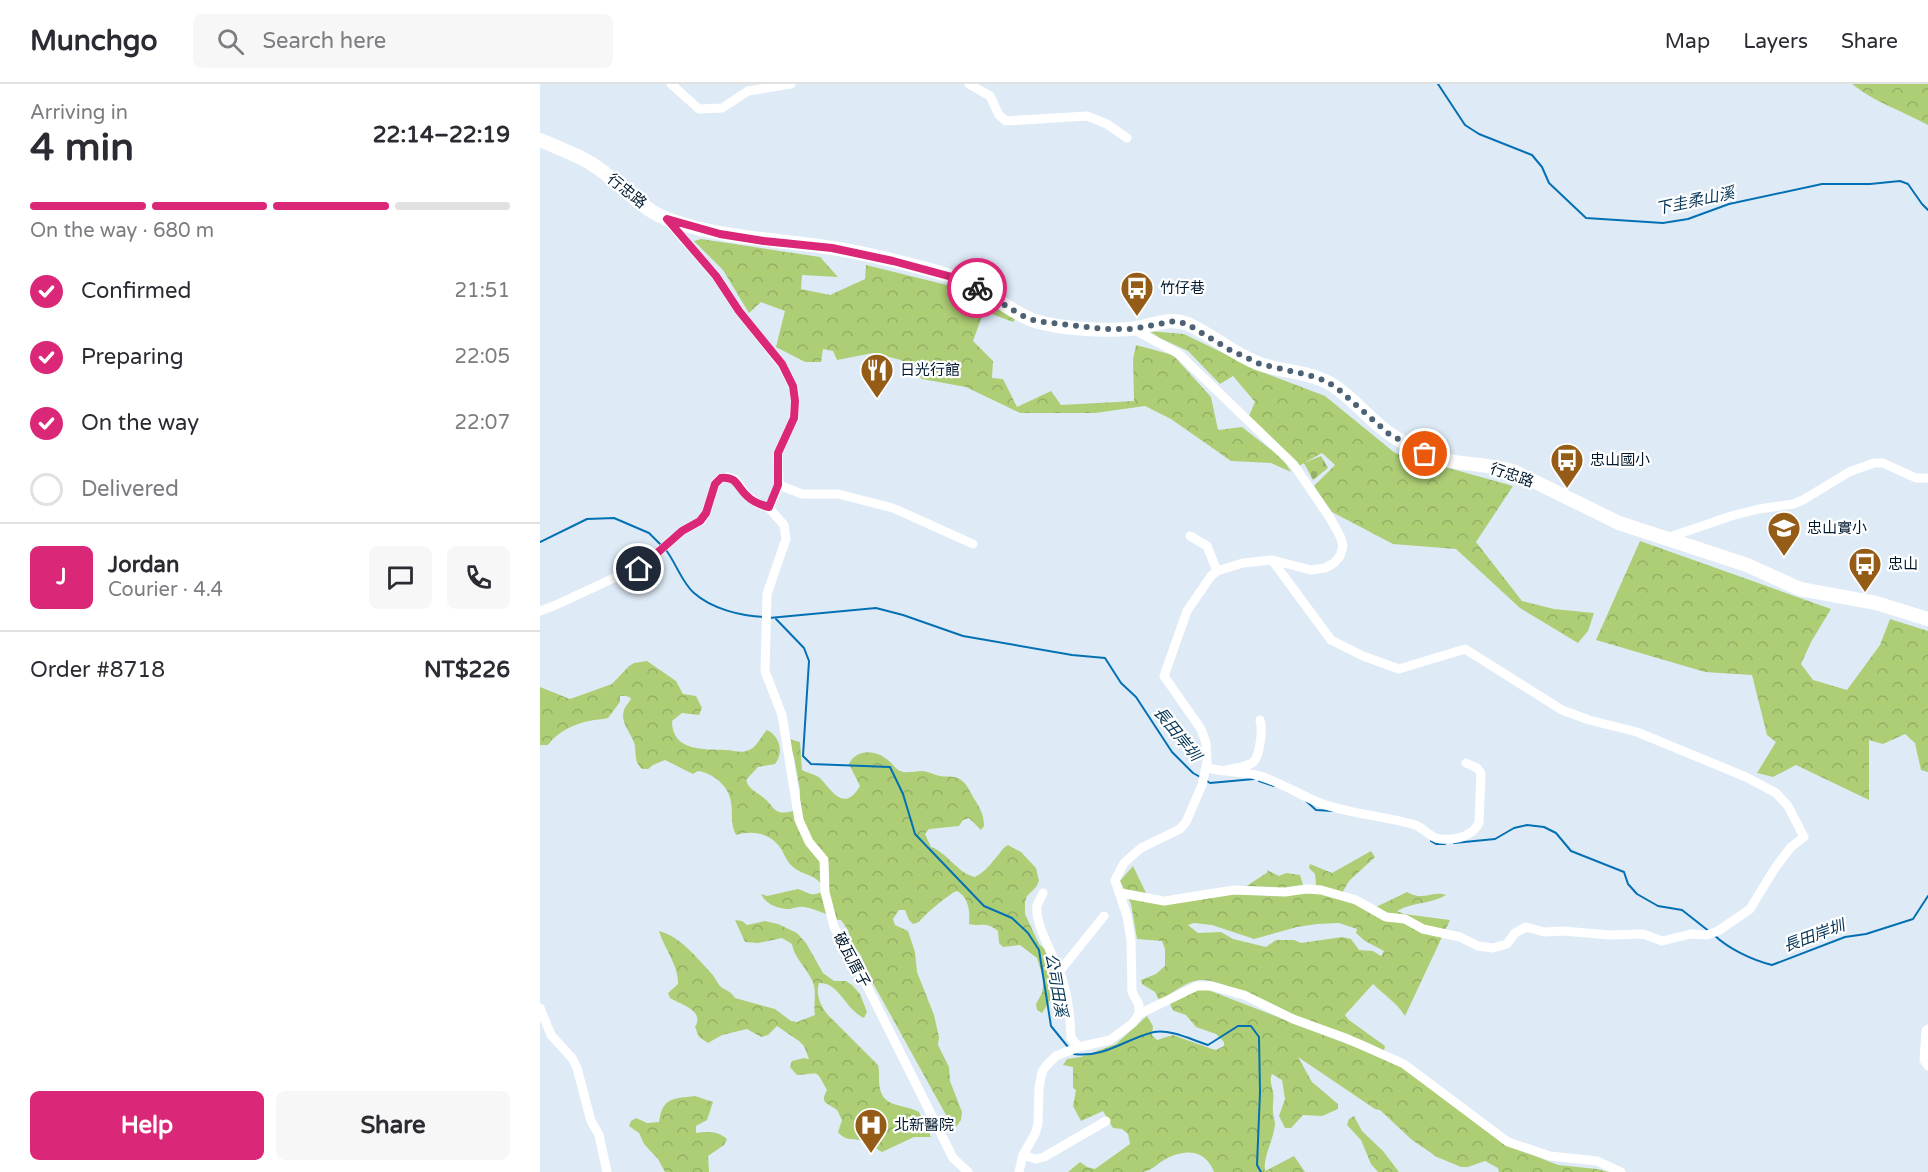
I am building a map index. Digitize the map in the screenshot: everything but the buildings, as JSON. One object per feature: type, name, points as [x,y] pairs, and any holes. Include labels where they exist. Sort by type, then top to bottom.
[{"type":"street","points":[[670,84],[699,109],[722,108],[748,91],[790,84]]},
{"type":"street","points":[[969,84],[990,96],[999,115],[1006,121],[1087,116],[1107,124],[1127,138]]},
{"type":"street","name":"行忠路","points":[[540,140],[590,163],[634,199],[667,219],[731,236],[832,248],[952,277],[974,286],[1021,315],[1036,321],[1104,329],[1133,329],[1175,321],[1187,324],[1230,350],[1260,364],[1326,381],[1389,434],[1425,454],[1515,472],[1619,523],[1747,565],[1800,589],[1876,603],[1928,619]]},
{"type":"street","points":[[540,611],[639,569],[682,531],[700,521],[706,513],[715,484],[721,478],[728,477],[736,480],[746,495],[757,503],[769,507],[778,485],[778,453],[794,418],[793,386],[788,374],[739,311],[716,276],[667,219]]},
{"type":"street","points":[[1133,329],[1179,354],[1294,465],[1340,536],[1343,546],[1340,556],[1325,568],[1311,570],[1272,560],[1243,563],[1217,572],[1211,576],[1187,611],[1164,675],[1201,729],[1206,743],[1206,770],[1202,785],[1186,822],[1180,829],[1141,848],[1124,863],[1115,880],[1121,893],[1131,940],[1132,992],[1139,1005],[1139,1014]]},
{"type":"street","points":[[1667,538],[1731,516],[1793,504],[1849,472],[1874,463],[1883,462],[1916,478],[1928,478]]},
{"type":"street","points":[[778,485],[802,494],[838,494],[894,508],[973,544]]},
{"type":"street","name":"破瓦厝子","points":[[769,507],[784,525],[786,539],[766,594],[765,671],[782,715],[799,820],[809,842],[824,860],[825,892],[834,927],[857,966],[953,1158],[968,1172]]},
{"type":"street","points":[[1190,536],[1208,546],[1217,572]]},
{"type":"street","points":[[1121,893],[1164,901],[1234,890],[1285,892],[1321,890],[1356,900],[1386,917],[1405,919],[1423,929],[1460,937],[1478,946],[1493,948],[1507,944],[1515,933],[1526,927],[1544,932],[1643,934],[1662,941],[1691,934],[1707,935],[1736,920],[1750,909],[1775,868],[1791,847],[1804,837],[1788,806],[1776,793],[1756,782],[1637,732],[1589,720],[1562,710],[1465,649],[1399,669],[1363,656],[1331,640],[1272,560]]},
{"type":"street","points":[[1219,772],[1252,763],[1256,758],[1262,727],[1260,720]]},
{"type":"street","points":[[1206,770],[1255,775],[1285,786],[1322,804],[1416,824],[1435,838],[1442,839],[1468,836],[1479,823],[1481,773],[1477,768],[1466,763]]},
{"type":"street","points":[[1043,893],[1038,903],[1037,913],[1069,1004],[1071,1038],[1078,1048]]},
{"type":"street","points":[[1059,972],[1104,916]]},
{"type":"street","points":[[1019,1172],[1023,1155],[1038,1124],[1042,1072],[1056,1056],[1110,1040],[1133,1023],[1139,1014],[1197,986],[1211,986],[1244,995],[1293,1019],[1348,1039],[1404,1064],[1508,1142],[1551,1156],[1597,1161],[1621,1172]]},
{"type":"street","points":[[540,1008],[551,1035],[572,1058],[577,1068],[591,1121],[599,1135],[606,1172]]},
{"type":"street","points":[[1928,1029],[1924,1060],[1928,1066]]},
{"type":"street","points":[[1023,1155],[1036,1159],[1044,1157],[1106,1121]]},
{"type":"green space","points":[[1852,84],[1928,84],[1928,125],[1879,101]]},
{"type":"green space","points":[[701,239],[820,257],[838,277],[802,275],[801,289],[830,295],[865,279],[866,265],[959,288],[1016,318],[1013,322],[984,311],[973,341],[993,361],[992,378],[1003,379],[1017,407],[1051,391],[1061,405],[1134,401],[1133,359],[1136,345],[1173,355],[1211,397],[1218,430],[1242,427],[1283,459],[1291,472],[1271,463],[1231,461],[1171,419],[1145,406],[1095,413],[1020,413],[966,387],[922,379],[901,360],[873,353],[837,360],[833,351],[823,349],[821,362],[805,362],[776,347],[785,311],[761,302],[749,313],[723,270],[694,241]]},
{"type":"green space","points":[[1149,331],[1184,334],[1262,372],[1325,396],[1395,453],[1513,486],[1476,542],[1522,601],[1554,609],[1594,613],[1588,631],[1578,643],[1520,608],[1456,549],[1393,544],[1332,512],[1314,486],[1335,465],[1322,453],[1299,466],[1248,418],[1255,402],[1233,376],[1220,384],[1188,351]]},
{"type":"green space","points":[[1321,456],[1328,468],[1313,480],[1304,463]]},
{"type":"green space","points":[[1640,541],[1831,609],[1801,664],[1813,680],[1847,690],[1880,645],[1890,619],[1928,631],[1928,772],[1921,770],[1915,743],[1905,734],[1883,744],[1869,740],[1869,800],[1796,765],[1773,777],[1757,773],[1776,742],[1767,735],[1752,675],[1705,672],[1596,640]]},
{"type":"green space","points":[[647,661],[676,681],[683,694],[696,696],[702,708],[699,715],[682,713],[672,721],[673,731],[683,744],[699,749],[743,752],[755,746],[767,730],[775,736],[780,750],[778,760],[775,764],[758,767],[746,780],[751,789],[778,812],[793,811],[800,796],[789,739],[800,742],[802,770],[816,775],[838,797],[843,799],[849,798],[860,786],[849,764],[852,759],[865,752],[876,753],[903,772],[924,771],[954,777],[962,780],[967,786],[982,815],[984,826],[981,830],[969,818],[963,820],[959,826],[929,829],[925,834],[931,847],[963,871],[975,877],[983,872],[1008,845],[1021,852],[1036,868],[1039,881],[1027,896],[1025,914],[1039,944],[1063,964],[1062,982],[1042,1013],[1037,1010],[1036,1004],[1042,993],[1044,980],[1037,958],[1020,945],[1003,947],[999,943],[998,931],[994,928],[987,925],[969,924],[968,905],[957,891],[919,922],[913,924],[905,910],[899,910],[893,919],[895,925],[908,931],[915,952],[917,972],[934,1015],[939,1037],[938,1045],[949,1067],[950,1081],[962,1112],[961,1120],[956,1127],[951,1124],[874,985],[841,920],[835,920],[828,915],[804,907],[790,909],[777,907],[769,904],[761,894],[767,896],[798,889],[817,894],[825,890],[822,885],[792,866],[779,846],[765,835],[748,833],[736,835],[732,822],[730,796],[715,777],[698,771],[693,774],[665,760],[648,769],[642,769],[637,763],[634,742],[623,719],[625,708],[631,698],[620,696],[620,702],[608,718],[578,724],[561,732],[548,745],[540,745],[540,687],[570,699],[612,684],[629,666]]},
{"type":"green space","points":[[1371,851],[1375,857],[1349,881],[1342,893],[1376,907],[1407,892],[1418,896],[1446,895],[1397,911],[1450,920],[1405,1016],[1373,984],[1345,1015],[1385,1046],[1384,1051],[1222,984],[1195,981],[1159,1000],[1155,992],[1142,984],[1141,980],[1156,974],[1165,966],[1165,949],[1162,941],[1137,939],[1131,904],[1120,881],[1133,866],[1147,895],[1158,897],[1245,887],[1268,872],[1267,870],[1279,876],[1286,873],[1300,875],[1303,885],[1316,885],[1315,874],[1309,868],[1310,864],[1332,873]],"holes":[[[1194,923],[1212,925],[1254,939],[1297,927],[1339,923],[1357,929],[1356,933],[1365,941],[1384,951],[1381,956],[1373,951],[1359,950],[1351,939],[1342,937],[1301,943],[1294,940],[1276,940],[1266,947],[1233,939],[1221,932],[1198,933],[1188,925]]]},
{"type":"green space","points":[[735,920],[747,925],[765,921],[797,933],[806,943],[823,973],[834,981],[846,981],[852,985],[860,994],[867,1012],[864,1018],[857,1014],[832,987],[819,983],[818,996],[821,1004],[828,1015],[878,1065],[882,1095],[890,1103],[919,1112],[931,1137],[914,1137],[882,1152],[865,1141],[841,1135],[838,1132],[842,1120],[837,1110],[824,1101],[827,1090],[818,1075],[797,1075],[790,1067],[792,1061],[809,1059],[804,1046],[777,1026],[768,1035],[761,1037],[747,1029],[722,1035],[708,1043],[699,1037],[695,1027],[697,1016],[690,1009],[670,998],[668,993],[678,984],[678,977],[659,931],[674,938],[688,949],[720,986],[735,998],[775,1009],[791,1021],[797,1022],[815,1015],[813,982],[795,954],[792,944],[782,938],[758,943],[745,942]]},
{"type":"green space","points":[[1203,988],[1396,1063],[1428,1081],[1502,1143],[1558,1165],[1608,1172],[1499,1172],[1498,1168],[1485,1161],[1461,1167],[1437,1157],[1412,1140],[1380,1110],[1375,1109],[1298,1057],[1312,1082],[1338,1104],[1338,1109],[1322,1116],[1303,1115],[1291,1128],[1285,1128],[1279,1116],[1285,1099],[1282,1080],[1272,1074],[1275,1125],[1265,1160],[1265,1171],[1294,1156],[1305,1172],[1214,1172],[1205,1158],[1186,1153],[1171,1156],[1143,1172],[1068,1172],[1080,1162],[1095,1169],[1130,1144],[1128,1134],[1122,1129],[1113,1128],[1103,1111],[1081,1121],[1073,1106],[1076,1090],[1073,1088],[1073,1067],[1063,1065],[1067,1059],[1081,1057],[1116,1044],[1147,1016],[1153,1026],[1152,1035],[1157,1040],[1173,1035],[1216,1050],[1224,1046],[1224,1042],[1216,1034],[1196,1027],[1186,1015],[1174,1011],[1171,1007],[1170,1002]]},
{"type":"green space","points":[[695,1096],[713,1102],[707,1120],[696,1126],[696,1133],[716,1133],[727,1139],[724,1145],[708,1156],[709,1172],[665,1172],[658,1159],[644,1144],[639,1133],[629,1126],[636,1118],[647,1123],[659,1122],[663,1108],[670,1101]]},
{"type":"green space","points":[[1354,1116],[1362,1131],[1383,1151],[1399,1172],[1378,1172],[1371,1164],[1361,1140],[1347,1125],[1349,1119]]},
{"type":"waterway","name":"下圭柔山溪","points":[[1438,84],[1465,125],[1479,134],[1532,155],[1542,167],[1549,183],[1586,218],[1663,223],[1688,219],[1729,204],[1822,184],[1870,184],[1900,181],[1908,184],[1928,210]]},
{"type":"waterway","name":"長田岸圳","points":[[540,542],[587,519],[614,518],[649,533],[662,546]]},
{"type":"waterway","name":"長田岸圳","points":[[666,550],[686,584],[701,599],[727,611],[764,617]]},
{"type":"waterway","name":"長田岸圳","points":[[769,618],[876,608],[963,636],[1072,655],[1105,658],[1121,683],[1136,697],[1172,752],[1193,773],[1202,778]]},
{"type":"waterway","name":"公司田溪","points":[[776,619],[804,648],[809,661],[803,756],[811,764],[890,767],[903,794],[915,834],[984,906],[1012,918],[1028,933],[1039,950],[1051,1026],[1068,1047]]},
{"type":"waterway","name":"長田岸圳","points":[[1207,781],[1210,783],[1254,779]]},
{"type":"waterway","name":"長田岸圳","points":[[1259,781],[1274,786]]},
{"type":"waterway","name":"長田岸圳","points":[[1306,801],[1316,810],[1333,811]]},
{"type":"waterway","name":"長田岸圳","points":[[1454,843],[1495,839],[1514,828],[1527,825],[1544,827],[1556,833],[1571,851],[1624,872],[1628,884],[1637,894],[1658,906],[1682,910],[1710,932]]},
{"type":"waterway","name":"長田岸圳","points":[[1431,841],[1436,844],[1445,844]]},
{"type":"waterway","name":"長田岸圳","points":[[1714,935],[1741,953],[1772,965],[1845,937],[1866,934],[1913,919],[1928,896]]},
{"type":"waterway","name":"公司田溪","points":[[1072,1052],[1085,1054],[1105,1051],[1144,1035],[1161,1031],[1208,1045],[1238,1026],[1251,1026],[1259,1037],[1260,1092],[1257,1165],[1261,1172]]},
{"type":"way so far","points":[[977,288],[1021,315],[1036,321],[1104,329],[1133,329],[1160,322],[1175,321],[1187,324],[1230,350],[1260,364],[1326,381],[1389,434],[1425,454]]},
{"type":"place","name":"竹仔巷","points":[[1137,317]]},
{"type":"place","name":"日光行館","points":[[877,399]]},
{"type":"place","name":"忠山國小","points":[[1567,489]]},
{"type":"place","name":"忠山實小","points":[[1784,557]]},
{"type":"place","name":"忠山","points":[[1865,593]]},
{"type":"place","name":"北新醫院","points":[[871,1154]]},
{"type":"route","points":[[639,569],[682,531],[700,521],[706,513],[715,484],[721,478],[728,477],[736,480],[746,495],[757,503],[769,507],[778,485],[778,453],[794,418],[793,386],[782,364],[752,329],[716,276],[667,219],[720,234],[832,248],[893,261],[952,277],[977,288]]}]
